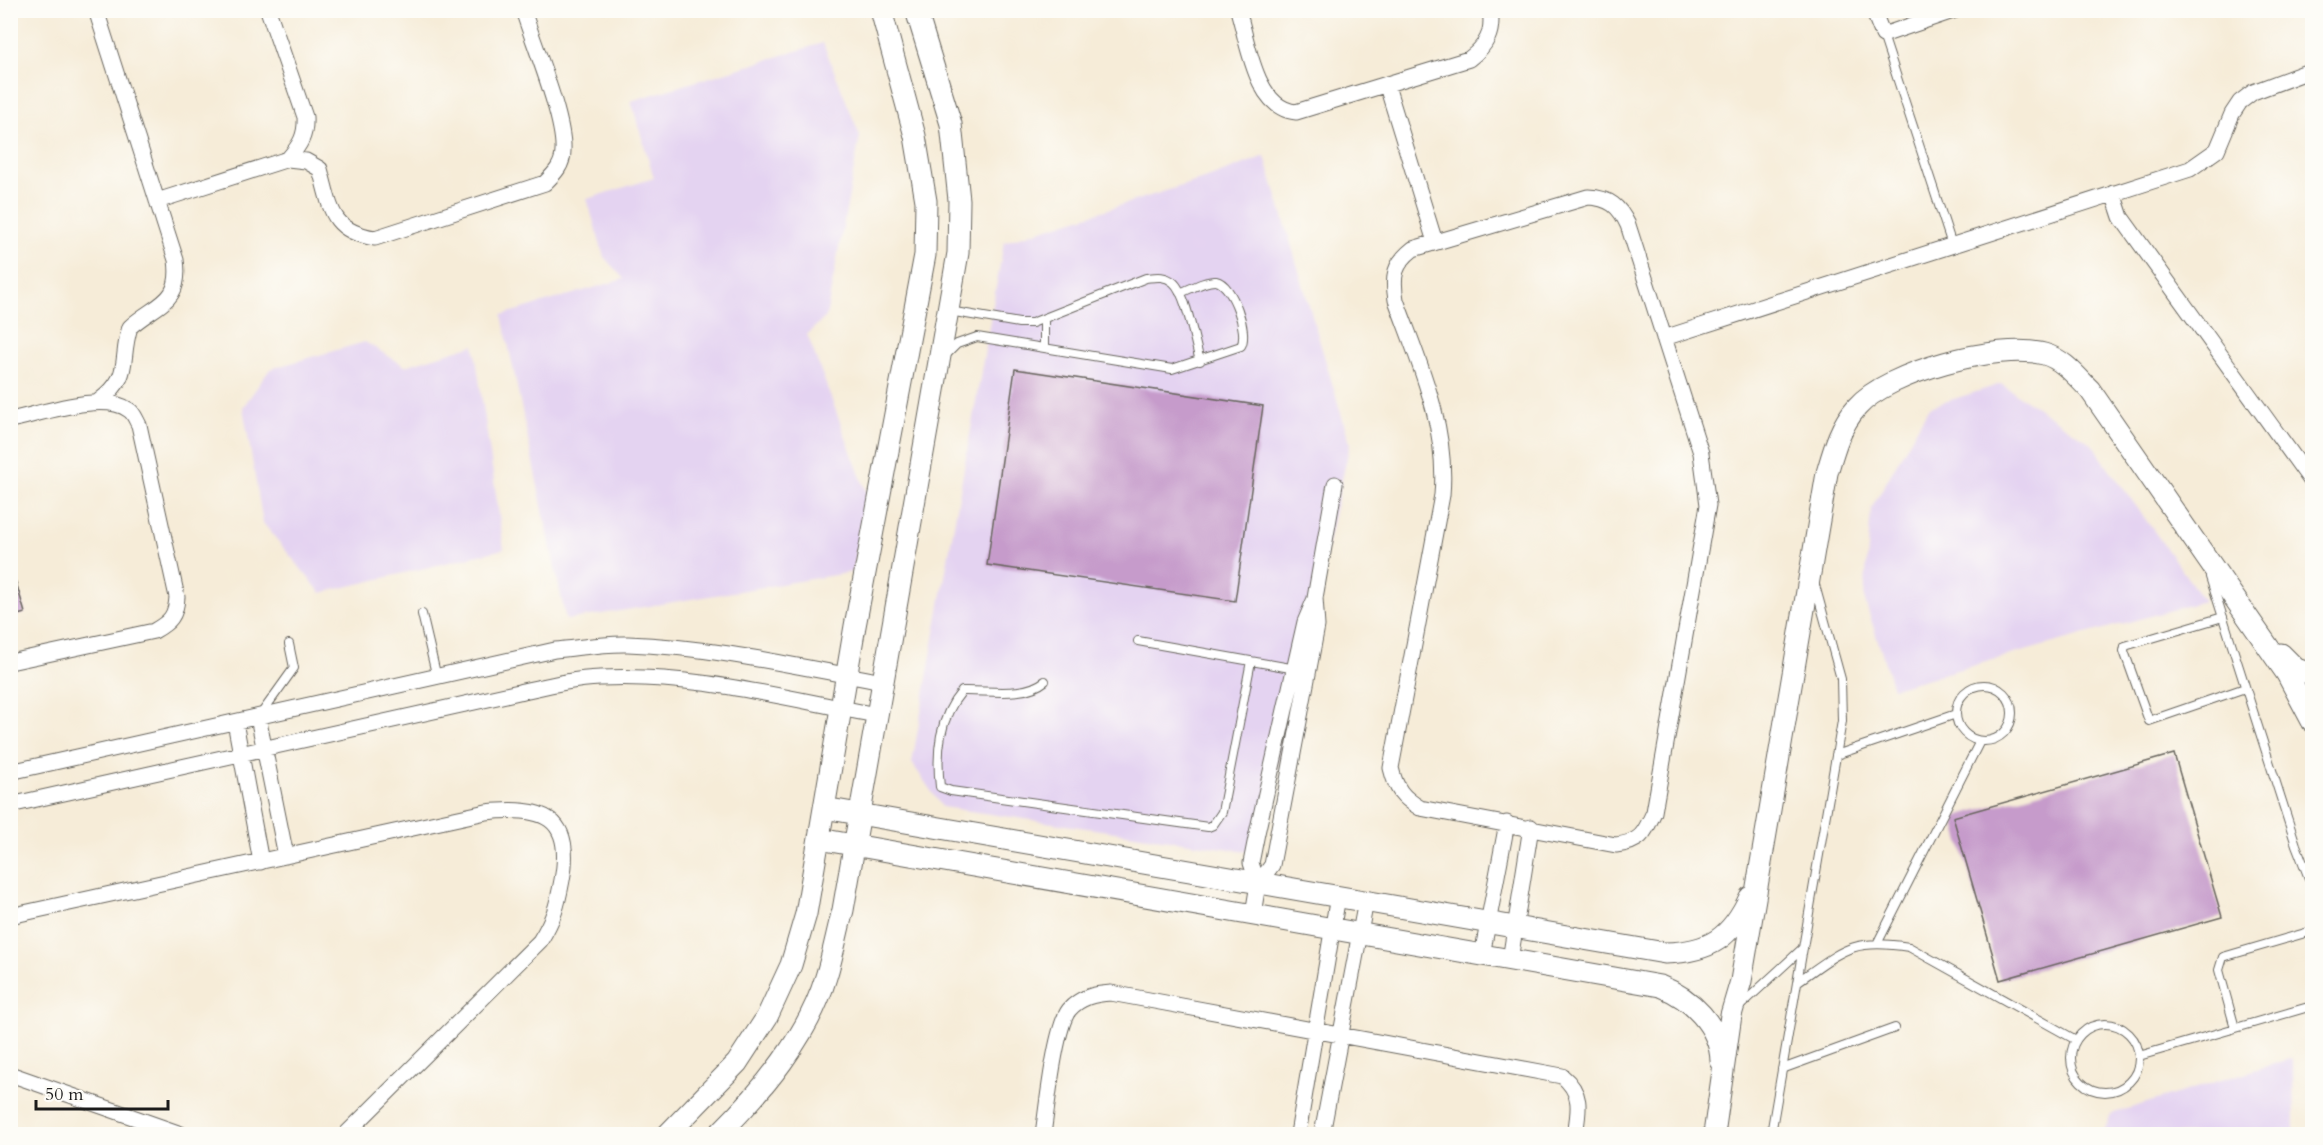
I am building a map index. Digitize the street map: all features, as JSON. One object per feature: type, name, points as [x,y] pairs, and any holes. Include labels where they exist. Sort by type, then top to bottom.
[{"type":"street","points":[[96,10],[176,260],[178,278],[175,289],[162,304],[130,327],[122,374],[115,388],[99,401]]},
{"type":"street","points":[[268,10],[305,117],[301,143],[288,159]]},
{"type":"street","points":[[157,201],[288,159],[306,160],[320,169],[333,217],[356,235],[375,238],[545,183],[560,168],[563,152],[562,131],[523,10]]},
{"type":"street","points":[[668,1134],[737,1062],[767,1017],[791,965],[806,914],[841,708],[925,255],[926,201],[915,136],[881,10]]},
{"type":"street","points":[[718,1134],[743,1110],[804,1026],[825,979],[843,910],[860,814],[958,253],[959,200],[951,124],[916,10]]},
{"type":"street","points":[[1238,10],[1263,91],[1275,106],[1296,112],[1469,59],[1484,48],[1489,37],[1490,10]]},
{"type":"street","points":[[1874,10],[1883,35],[1956,10]]},
{"type":"street","points":[[1664,338],[2190,169],[2205,160],[2224,138],[2232,114],[2240,102],[2268,85],[2313,70]]},
{"type":"street","points":[[1387,86],[1435,242]]},
{"type":"street","points":[[2113,193],[2121,217],[2313,482]]},
{"type":"street","points":[[1599,198],[1611,202],[1621,210],[1628,225],[1664,338],[1701,453],[1708,505],[1654,813],[1644,832],[1633,843],[1616,845],[1420,808],[1403,798],[1395,784],[1391,768],[1442,495],[1445,466],[1437,415],[1396,300],[1393,281],[1401,258],[1413,249],[1435,242],[1574,200],[1599,198]]},
{"type":"street","points":[[1714,1134],[1731,1015],[1741,981],[1827,473],[1836,443],[1846,421],[1858,405],[1892,382],[1994,351],[2018,350],[2046,354],[2068,368],[2090,390],[2202,551],[2287,674],[2313,721]]},
{"type":"street","points":[[10,420],[99,401],[120,405],[131,411],[139,425],[177,597],[177,610],[170,621],[154,631],[10,662]]},
{"type":"street","points":[[1253,914],[1258,884],[1272,865],[1301,670],[1317,626],[1316,598],[1335,484]]},
{"type":"street","points":[[2256,629],[2296,669],[2313,674]]},
{"type":"street","points":[[10,772],[555,650],[626,644],[717,653],[883,682]]},
{"type":"street","points":[[10,805],[566,682],[597,678],[635,678],[710,685],[877,715]]},
{"type":"street","points":[[258,717],[286,856]]},
{"type":"street","points":[[235,722],[261,862]]},
{"type":"street","points":[[824,808],[1665,953],[1704,948],[1729,931],[1741,916],[1758,881]]},
{"type":"street","points":[[10,916],[486,812],[512,809],[532,812],[548,818],[559,828],[567,855],[555,918],[540,941],[346,1134]]},
{"type":"street","points":[[1482,955],[1507,823]]},
{"type":"street","points":[[1510,960],[1531,828]]},
{"type":"street","points":[[819,839],[1660,986],[1679,993],[1694,1006],[1714,1033],[1720,1050],[1722,1089]]},
{"type":"street","points":[[1298,1134],[1338,897]]},
{"type":"street","points":[[1322,1134],[1366,901]]},
{"type":"street","points":[[1043,1134],[1062,1020],[1075,1004],[1095,994],[1111,993],[1562,1076],[1577,1094],[1580,1108],[1575,1134]]},
{"type":"street","points":[[10,1074],[181,1134]]},
{"type":"lane","points":[[1883,35],[1952,245]]},
{"type":"lane","points":[[948,311],[1019,323],[1044,320],[1146,278],[1166,278],[1174,283],[1180,293],[1200,361]]},
{"type":"lane","points":[[939,361],[957,344],[977,337],[1044,346],[1172,369],[1238,348],[1244,342],[1232,295],[1227,286],[1212,281],[1180,293]]},
{"type":"lane","points":[[1044,320],[1044,346]]},
{"type":"lane","points":[[2202,551],[2296,845],[2313,886]]},
{"type":"lane","points":[[1771,1134],[1842,721],[1841,679],[1811,569]]},
{"type":"lane","points":[[422,614],[436,678]]},
{"type":"lane","points":[[2223,617],[2125,646],[2124,651],[2149,721],[2246,688]]},
{"type":"lane","points":[[1138,641],[1301,670]]},
{"type":"lane","points":[[258,717],[294,668],[289,644]]},
{"type":"lane","points":[[1045,681],[1037,687],[1024,691],[962,691],[947,712],[941,731],[940,787],[985,796],[1208,827],[1222,812],[1251,661]]},
{"type":"lane","points":[[1979,686],[1998,689],[2005,695],[2010,703],[2011,722],[1998,737],[1980,741],[1963,732],[1956,714],[1962,696],[1979,686]]},
{"type":"lane","points":[[1836,755],[1956,714]]},
{"type":"lane","points":[[1878,942],[1980,741]]},
{"type":"lane","points":[[2235,1028],[2219,970],[2223,957],[2313,931]]},
{"type":"lane","points":[[1797,982],[1845,948],[1878,942],[1909,947],[1935,959],[2076,1040]]},
{"type":"lane","points":[[1731,1015],[1803,948]]},
{"type":"lane","points":[[2139,1056],[2313,1006]]},
{"type":"lane","points":[[2113,1025],[2131,1037],[2139,1056],[2138,1067],[2127,1085],[2107,1092],[2086,1087],[2073,1071],[2070,1060],[2076,1040],[2092,1026],[2113,1025]]},
{"type":"lane","points":[[1782,1069],[1895,1028]]},
{"type":"shaded area","points":[[823,43],[860,136],[826,317],[807,334],[867,494],[853,572],[566,620],[502,315],[624,279],[604,257],[587,199],[654,178],[631,101]]},
{"type":"shaded area","points":[[1265,156],[1350,444],[1258,853],[942,807],[912,763],[1004,242],[1210,177]]},
{"type":"shaded area","points":[[365,342],[405,366],[474,345],[504,549],[321,593],[263,523],[243,407],[270,369]]},
{"type":"shaded area","points":[[2001,384],[2091,443],[2204,601],[1893,688],[1864,598],[1871,509],[1929,407]]},
{"type":"shaded area","points":[[2293,1058],[2294,1134],[2103,1134],[2111,1114]]},
{"type":"building","points":[[1015,369],[1263,406],[1235,601],[987,565]]},
{"type":"building","points":[[16,582],[25,613],[10,617],[10,583]]},
{"type":"building","points":[[2174,754],[2222,917],[2000,980],[1953,817]]}]
